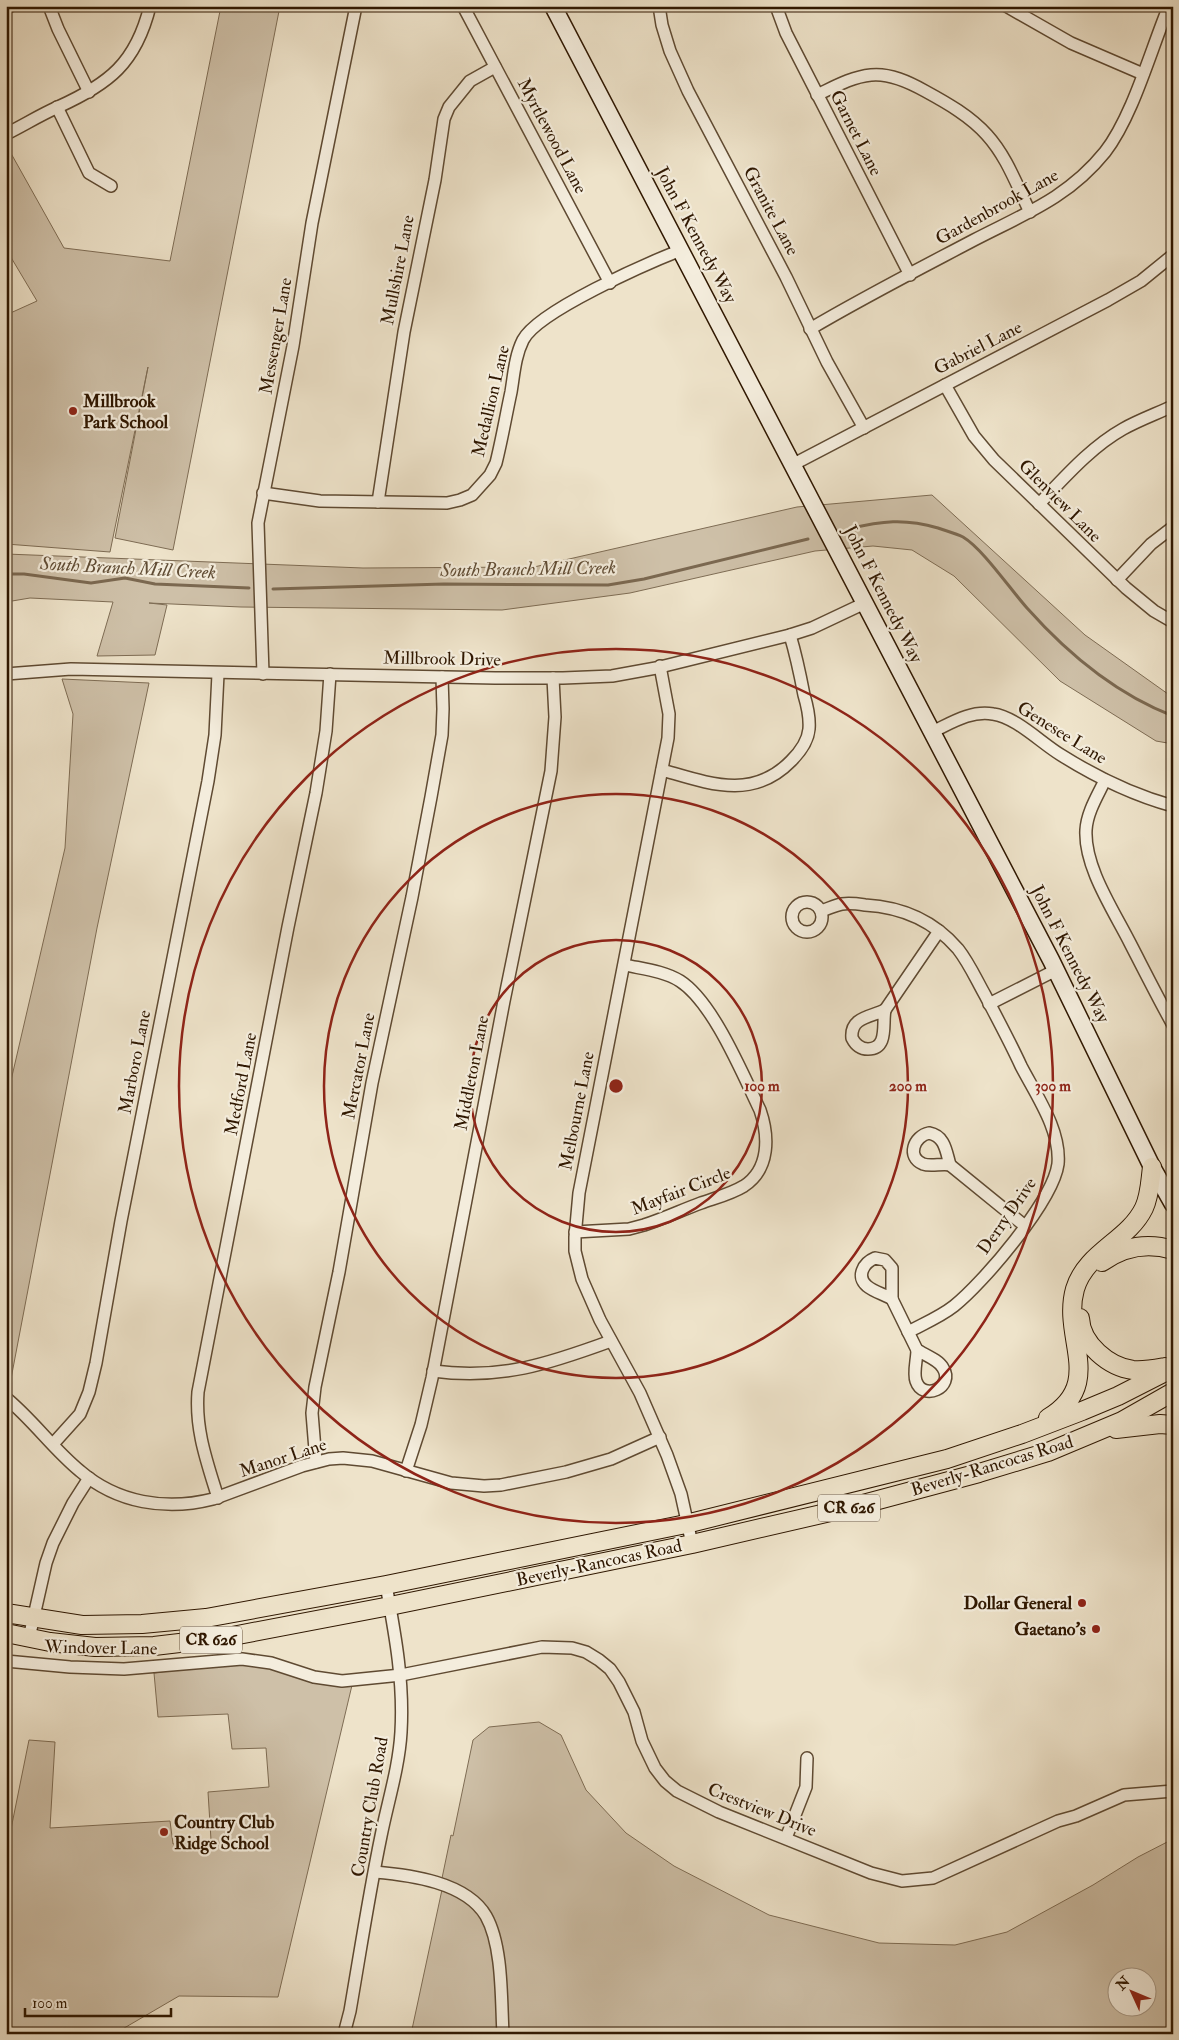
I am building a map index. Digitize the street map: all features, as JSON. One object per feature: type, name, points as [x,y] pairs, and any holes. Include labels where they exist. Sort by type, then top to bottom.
[{"type":"main road","points":[[1022,1434],[1063,1409],[1072,1397],[1078,1382],[1079,1364],[1072,1306],[1075,1288],[1083,1272],[1094,1259],[1134,1224],[1143,1210],[1149,1195],[1152,1167]]},
{"type":"main road","points":[[1173,1250],[1151,1246],[1134,1247],[1117,1252],[1102,1261],[1090,1274],[1082,1289],[1079,1306],[1080,1322],[1086,1338],[1095,1350],[1106,1359],[1132,1370],[1173,1367]]},
{"type":"main road","name":"Beverly-Rancocas Road","points":[[6,1613],[82,1625],[142,1624],[206,1618],[386,1585],[686,1524],[937,1462],[1022,1434],[1118,1396],[1173,1367]]},
{"type":"main road","name":"Beverly-Rancocas Road","points":[[6,1633],[95,1647],[154,1646],[222,1638],[390,1606],[692,1544],[852,1507],[981,1473],[1048,1452],[1122,1421],[1173,1392]]},
{"type":"main road","points":[[1098,1432],[1142,1424],[1173,1426]]},
{"type":"street","points":[[6,8],[11,6]]},
{"type":"street","points":[[49,6],[58,29],[89,92]]},
{"type":"street","points":[[6,134],[89,92],[115,72],[134,49],[147,19],[150,6]]},
{"type":"street","name":"Messenger Lane","points":[[263,674],[257,541],[258,523],[293,346],[312,223],[356,6]]},
{"type":"street","name":"Myrtlewood Lane","points":[[463,6],[610,283]]},
{"type":"street","name":"John F Kennedy Way","points":[[553,6],[794,464],[1056,970],[1152,1167],[1173,1204]]},
{"type":"street","name":"Granite Lane","points":[[658,6],[665,38],[685,84],[786,277],[810,329],[864,428]]},
{"type":"street","name":"Garnet Lane","points":[[776,6],[780,21],[910,274]]},
{"type":"street","points":[[1006,6],[1071,43],[1142,74]]},
{"type":"street","name":"Gardenbrook Lane","points":[[810,329],[910,274],[1030,212],[1077,183],[1106,150],[1122,124],[1169,6]]},
{"type":"street","name":"Mullshire Lane","points":[[378,502],[404,332],[435,180],[444,119],[449,107],[470,81],[495,67]]},
{"type":"street","points":[[817,95],[851,80],[872,75],[896,78],[926,92],[969,118],[989,137],[1003,158],[1030,212]]},
{"type":"street","points":[[58,108],[89,173],[111,186]]},
{"type":"street","name":"Medallion Lane","points":[[263,493],[320,501],[448,503],[472,495],[490,475],[496,463],[515,362],[524,338],[532,328],[542,319],[646,264],[681,250]]},
{"type":"street","name":"Gabriel Lane","points":[[794,464],[1108,300],[1170,262]]},
{"type":"street","name":"Glenview Lane","points":[[945,384],[974,436],[994,460],[1139,600],[1173,622]]},
{"type":"street","points":[[1039,504],[1067,474],[1109,437],[1135,422],[1173,406]]},
{"type":"street","points":[[1117,580],[1151,544],[1173,527]]},
{"type":"street","name":"Millbrook Drive","points":[[6,674],[53,669],[218,674],[442,677],[553,678],[612,676],[699,658],[790,635],[812,628],[865,603]]},
{"type":"street","points":[[662,770],[705,783],[741,786],[762,782],[780,771],[794,758],[806,740],[809,728],[808,710],[800,667],[790,635]]},
{"type":"street","name":"Melbourne Lane","points":[[660,666],[668,702],[670,726],[625,965],[579,1193],[575,1232],[576,1251],[582,1279],[611,1341],[640,1393],[660,1438],[678,1482],[692,1544]]},
{"type":"street","name":"Marboro Lane","points":[[53,1444],[80,1414],[89,1392],[97,1355],[128,1185],[216,736],[218,674]]},
{"type":"street","name":"Medford Lane","points":[[218,1498],[197,1422],[198,1392],[288,926],[316,793],[326,731],[330,674]]},
{"type":"street","name":"Mercator Lane","points":[[316,1462],[312,1413],[315,1387],[341,1264],[372,1083],[416,881],[437,764],[443,721],[442,677]]},
{"type":"street","name":"Middleton Lane","points":[[406,1471],[425,1411],[550,771],[555,723],[553,678]]},
{"type":"street","name":"Genesee Lane","points":[[932,732],[963,717],[992,714],[1003,716],[1061,755],[1105,780],[1126,790],[1173,806]]},
{"type":"street","points":[[1105,780],[1088,820],[1086,830],[1090,854],[1110,904],[1173,1025]]},
{"type":"street","name":"Derry Drive","points":[[821,911],[843,904],[883,906],[909,914],[939,931],[965,959],[1046,1113],[1058,1150],[1058,1164],[1050,1189],[1025,1226],[984,1278],[962,1299],[942,1314],[908,1332]]},
{"type":"street","points":[[885,1010],[939,931]]},
{"type":"street","name":"Mayfair Circle","points":[[575,1232],[629,1229],[734,1191],[752,1180],[759,1170],[766,1147],[764,1122],[760,1110],[718,1029],[699,999],[679,981],[657,972],[625,965]]},
{"type":"street","points":[[989,1004],[1056,970]]},
{"type":"street","points":[[950,1164],[1025,1226]]},
{"type":"street","points":[[892,1299],[917,1350]]},
{"type":"street","points":[[433,1371],[478,1374],[510,1372],[550,1363],[611,1341]]},
{"type":"street","name":"Manor Lane","points":[[6,1398],[89,1478],[127,1498],[154,1504],[183,1505],[218,1498],[329,1459],[358,1459],[451,1483],[484,1486],[500,1484],[566,1472],[611,1459],[660,1438]]},
{"type":"street","points":[[29,1638],[53,1543],[73,1503],[89,1478]]},
{"type":"street","name":"Country Club Road","points":[[344,2034],[350,2012],[400,1747],[401,1675],[398,1646],[386,1585]]},
{"type":"street","name":"Crestview Drive","points":[[401,1675],[542,1647],[572,1648],[586,1652],[599,1660],[619,1682],[634,1712],[648,1754],[665,1782],[690,1799],[871,1873],[902,1881],[933,1878],[946,1873],[1058,1821],[1076,1816],[1124,1795],[1173,1791]]},
{"type":"street","name":"Windover Lane","points":[[6,1661],[70,1668],[124,1669],[242,1659],[272,1664],[299,1674],[328,1680],[366,1680],[401,1675]]},
{"type":"street","points":[[786,1838],[806,1787],[807,1758]]},
{"type":"street","points":[[375,1872],[401,1875],[458,1891],[469,1897],[486,1916],[494,1939],[500,1980],[503,2034]]},
{"type":"shaded area","points":[[221,6],[280,6],[173,550],[115,538],[148,367],[110,552],[6,544],[6,315],[37,301],[6,249],[6,149],[8,148],[64,248],[170,261]]},
{"type":"shaded area","points":[[932,495],[1085,635],[1168,694],[1173,695],[1173,744],[1156,741],[1060,681],[954,576],[912,550],[873,546],[815,551],[630,593],[502,610],[241,607],[149,603],[167,605],[155,655],[97,656],[113,602],[30,598],[6,602],[6,554],[363,568],[534,567],[797,507]]},
{"type":"shaded area","points":[[62,679],[149,683],[97,928],[10,1384],[6,1381],[6,1102],[65,848],[73,714]]},
{"type":"shaded area","name":"Country Club Ridge School","points":[[249,1660],[353,1681],[278,1997],[179,1996],[114,2034],[6,2034],[6,1829],[11,1829],[29,1740],[55,1742],[50,1828],[170,1821],[173,1844],[211,1840],[208,1792],[269,1787],[266,1748],[232,1749],[228,1714],[158,1717],[154,1673]]},
{"type":"shaded area","points":[[539,1722],[561,1735],[586,1790],[626,1833],[674,1866],[769,1915],[879,1943],[955,1945],[1007,1932],[1173,1839],[1173,2034],[411,2034],[443,1885],[441,1883],[451,1835],[453,1836],[473,1740],[489,1727]]},
{"type":"waterway","name":"South Branch Mill Creek","points":[[848,529],[872,524],[904,522],[938,528],[963,537],[988,560],[1042,625],[1076,656],[1112,684],[1152,707],[1173,716]]},
{"type":"waterway","name":"South Branch Mill Creek","points":[[273,589],[444,584],[608,585],[644,579],[808,539]]},
{"type":"waterway","name":"South Branch Mill Creek","points":[[6,574],[24,574],[91,583],[125,578],[155,584],[249,588]]},
{"type":"place","name":"Millbrook Park School","points":[[73,411]]},
{"type":"place","name":"Dollar General","points":[[1082,1603]]},
{"type":"place","name":"Gaetano's","points":[[1096,1629]]},
{"type":"place","name":"Country Club Ridge School","points":[[164,1832]]}]
